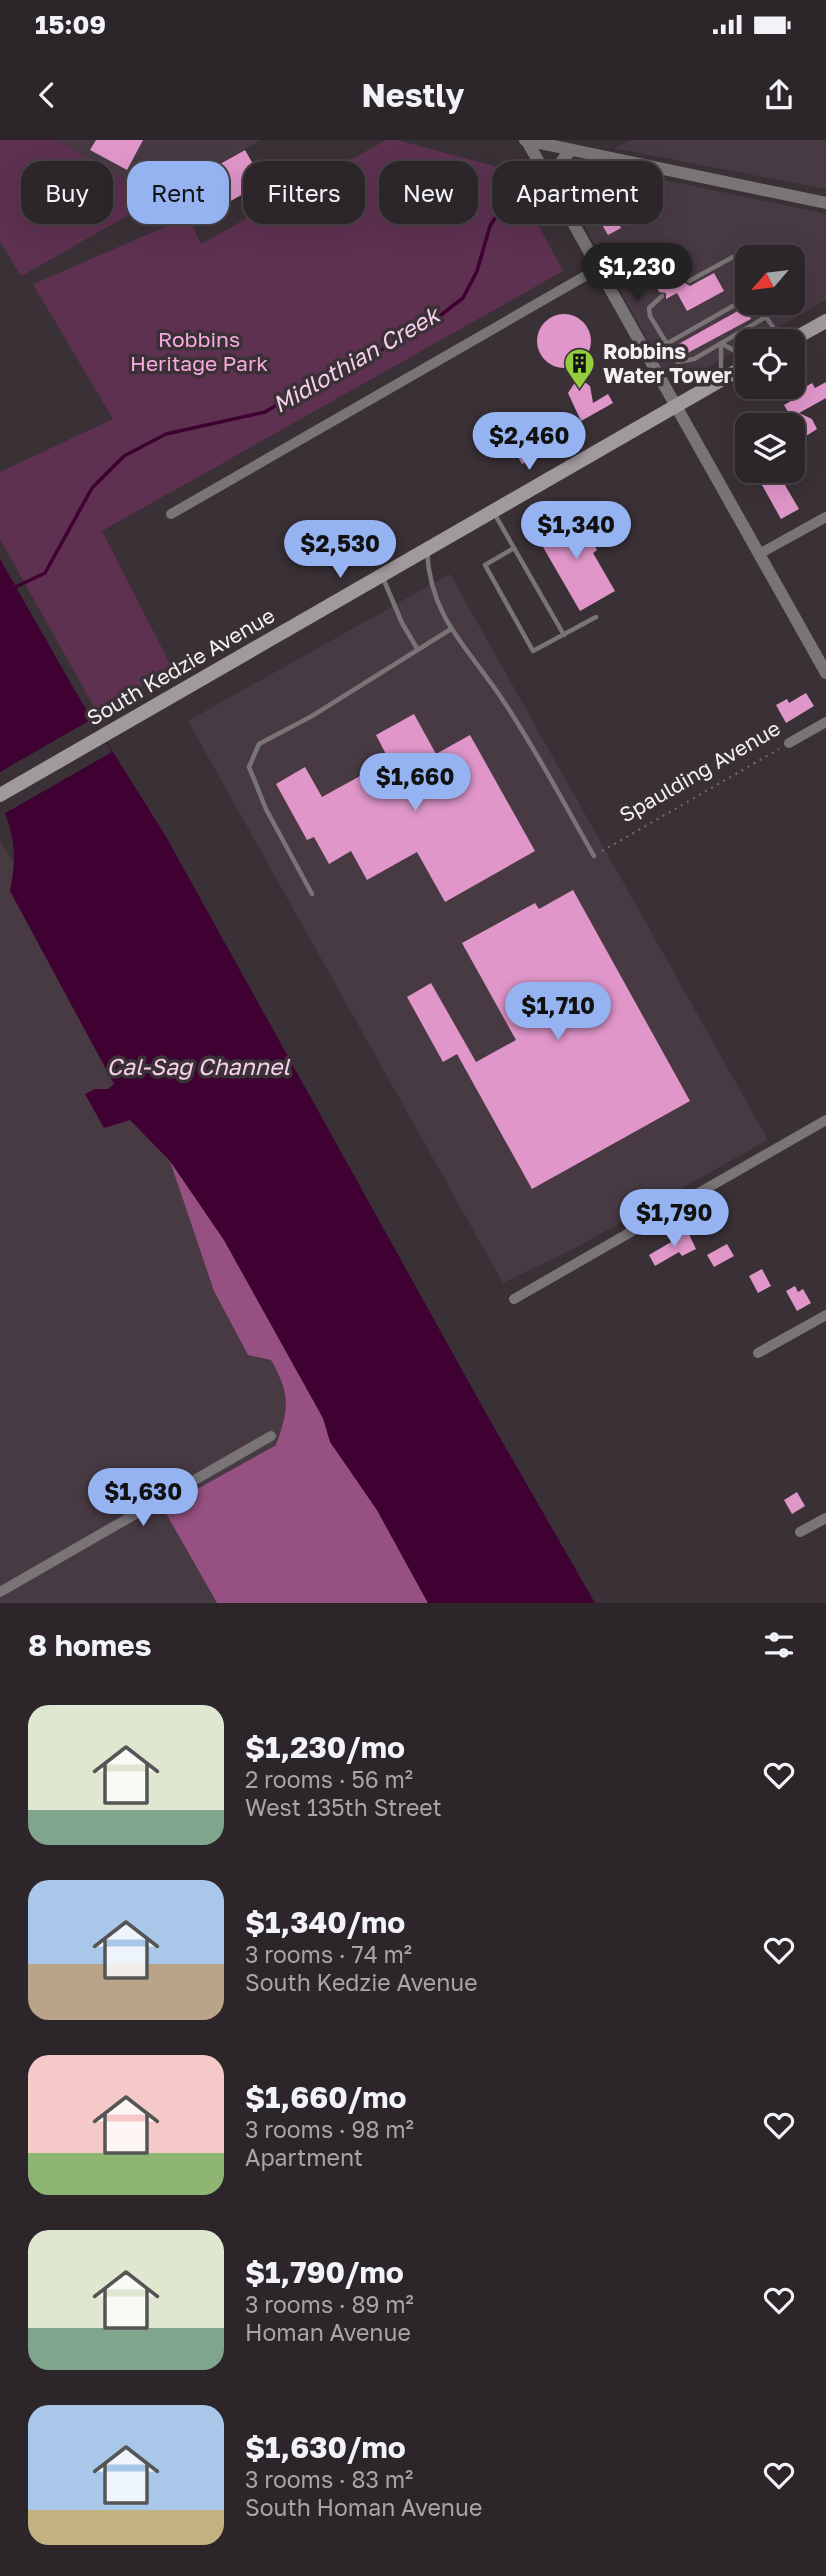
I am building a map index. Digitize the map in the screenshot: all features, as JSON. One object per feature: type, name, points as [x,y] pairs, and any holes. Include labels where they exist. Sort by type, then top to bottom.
[{"type":"main road","points":[[805,333],[826,321]]},
{"type":"main road","name":"South Kedzie Avenue","points":[[0,794],[735,372]]},
{"type":"street","points":[[526,140],[826,203]]},
{"type":"street","points":[[526,140],[538,161]]},
{"type":"street","points":[[560,161],[570,150]]},
{"type":"street","points":[[574,224],[826,673]]},
{"type":"street","points":[[171,514],[599,268]]},
{"type":"street","points":[[759,554],[826,517]]},
{"type":"street","name":"Spaulding Avenue","points":[[789,743],[826,722]]},
{"type":"street","points":[[514,1298],[826,1120]]},
{"type":"street","points":[[758,1353],[826,1315]]},
{"type":"street","points":[[0,1592],[271,1436]]},
{"type":"street","points":[[800,1532],[826,1518]]},
{"type":"lane","points":[[689,281],[733,257],[735,259]]},
{"type":"lane","points":[[662,296],[649,308],[650,316],[678,362],[694,359],[766,317],[774,329]]},
{"type":"lane","points":[[648,355],[735,305]]},
{"type":"lane","points":[[721,343],[735,351]]},
{"type":"lane","points":[[721,343],[721,380]]},
{"type":"lane","points":[[494,512],[564,635]]},
{"type":"lane","points":[[514,548],[485,565],[533,651],[596,617]]},
{"type":"lane","points":[[427,551],[428,577],[440,610],[505,702],[594,856]]},
{"type":"lane","points":[[382,577],[401,622],[418,650]]},
{"type":"lane","points":[[312,894],[266,809],[249,767],[259,744],[312,716],[451,629]]},
{"type":"path","name":"Spaulding Avenue","points":[[594,856],[789,743]]},
{"type":"shaded area","points":[[0,140],[261,140],[224,161],[127,161],[127,216],[113,224],[113,161],[21,161],[21,224],[113,224],[21,276],[0,241]]},
{"type":"shaded area","points":[[632,140],[826,140],[826,189],[613,148]]},
{"type":"shaded area","points":[[663,180],[826,214],[826,300],[805,312],[805,245],[735,245],[735,315],[800,315],[775,329],[735,329],[735,352],[688,379],[664,370],[584,224],[663,224]]},
{"type":"shaded area","points":[[450,574],[768,1140],[575,1248],[503,1283],[188,721]]},
{"type":"shaded area","points":[[0,839],[323,1418],[164,1508],[217,1603],[0,1603]]},
{"type":"shaded area","points":[[170,1161],[224,1240],[323,1418],[331,1442],[377,1510],[428,1603],[217,1603],[163,1508],[276,1445],[284,1421],[286,1402],[282,1383],[271,1360],[248,1355],[214,1291]]},
{"type":"green space","points":[[0,140],[56,140],[93,161],[21,161],[21,224],[113,224],[21,276],[0,241]]},
{"type":"green space","name":"Robbins Heritage Park","points":[[386,140],[397,140],[475,161],[379,161],[379,224],[478,224],[478,162],[492,165],[492,224],[538,224],[563,271],[102,531],[172,668],[97,712],[0,539],[0,472],[113,419],[33,284],[172,224],[191,224],[201,244],[243,220],[243,224],[365,224],[365,161],[349,161]]},
{"type":"green space","points":[[113,172],[121,177],[127,188],[127,216],[113,224]]},
{"type":"water","name":"Cal-Sag Channel","points":[[0,559],[78,696],[165,835],[487,1415],[595,1603],[428,1603],[377,1510],[330,1442],[323,1418],[224,1240],[170,1161],[130,1120],[104,1128],[85,1094],[95,1089],[108,1089],[114,1084],[10,891],[13,845],[9,824],[0,802]]},
{"type":"pier","points":[[92,719],[112,752],[2,815],[0,772]]},
{"type":"building","points":[[96,140],[143,140],[132,161],[127,161],[127,170],[90,150]]},
{"type":"building","points":[[245,150],[251,161],[243,161],[243,194],[229,202],[229,161],[225,161]]},
{"type":"building","points":[[602,224],[619,224],[621,228],[608,235]]},
{"type":"building","points":[[684,273],[685,283],[690,286],[714,273],[724,291],[687,311],[677,293],[666,299],[666,293],[659,292],[657,287]]},
{"type":"building","points":[[735,313],[735,315],[749,315],[751,319],[680,357],[675,346]]},
{"type":"building","points":[[564,314],[583,322],[591,341],[583,360],[564,368],[545,360],[537,341],[545,322]]},
{"type":"building","points":[[576,381],[583,381],[590,386],[593,403],[608,394],[613,403],[581,421],[568,393]]},
{"type":"building","points":[[826,382],[826,398],[799,413],[789,413],[784,405],[794,399],[805,399],[805,387],[812,383],[815,388]]},
{"type":"building","points":[[805,416],[812,419],[817,429],[805,437]]},
{"type":"building","points":[[521,431],[535,456],[522,464],[508,439]]},
{"type":"building","points":[[784,483],[799,509],[781,519],[762,485]]},
{"type":"building","points":[[576,514],[597,550],[593,553],[615,591],[580,611],[536,535],[545,529],[550,521],[556,518],[560,523]]},
{"type":"building","points":[[806,693],[814,706],[786,723],[776,705],[787,699],[789,703]]},
{"type":"building","points":[[414,714],[436,754],[470,735],[535,851],[445,902],[417,852],[367,880],[351,851],[329,864],[314,837],[307,840],[276,784],[305,767],[322,797],[389,760],[376,735]]},
{"type":"building","points":[[573,890],[690,1101],[532,1189],[457,1054],[443,1062],[407,997],[431,983],[476,1062],[516,1040],[462,943],[535,903],[539,909]]},
{"type":"building","points":[[688,1232],[696,1249],[682,1256],[679,1252],[655,1266],[649,1255]]},
{"type":"building","points":[[727,1244],[734,1256],[714,1267],[707,1255]]},
{"type":"building","points":[[762,1269],[771,1286],[758,1293],[749,1276]]},
{"type":"building","points":[[795,1286],[798,1292],[803,1289],[811,1303],[797,1311],[786,1291]]},
{"type":"building","points":[[797,1492],[805,1506],[792,1514],[784,1500]]},
{"type":"waterway","name":"Midlothian Creek","points":[[11,589],[45,573],[92,488],[124,456],[166,434],[265,412],[314,383],[354,366],[441,315],[463,298],[477,271],[492,223]]},
{"type":"place","name":"Robbins Water Tower","points":[[580,391]]}]
